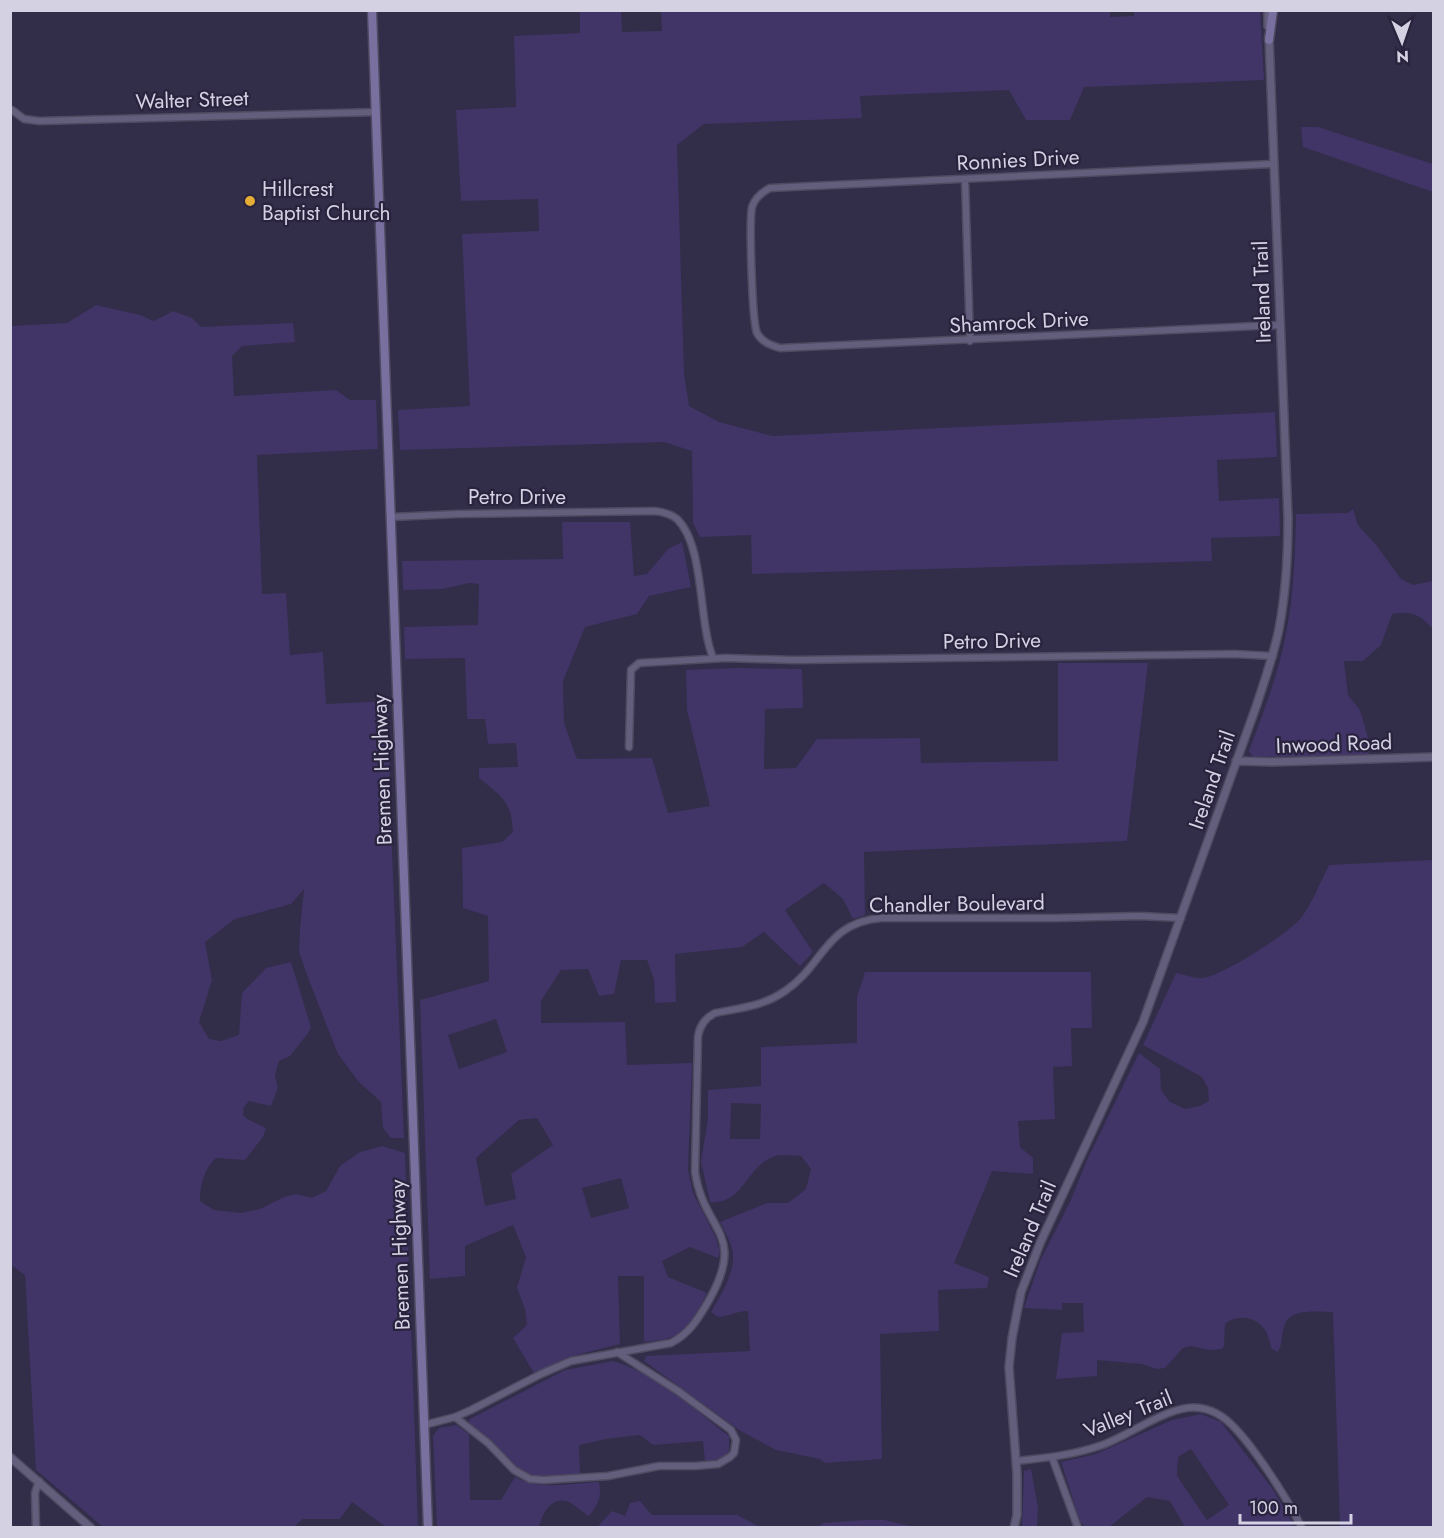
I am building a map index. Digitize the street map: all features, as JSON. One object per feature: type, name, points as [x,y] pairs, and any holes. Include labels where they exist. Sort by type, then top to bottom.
[{"type":"main road","name":"Bremen Highway","points":[[372,10],[428,1527]]},
{"type":"main road","points":[[1269,40],[1273,10]]},
{"type":"street","name":"Ireland Trail","points":[[1014,1527],[1018,1496],[1010,1367],[1012,1338],[1021,1292],[1041,1241],[1143,1022],[1273,656],[1282,610],[1288,544],[1268,10]]},
{"type":"street","name":"Walter Street","points":[[12,110],[24,119],[39,121],[377,112]]},
{"type":"street","name":"Ronnies Drive","points":[[762,339],[754,318],[751,226],[753,205],[765,190],[776,187],[1273,164]]},
{"type":"street","points":[[965,179],[970,340]]},
{"type":"street","name":"Shamrock Drive","points":[[762,339],[773,346],[788,348],[1280,325]]},
{"type":"street","name":"Petro Drive","points":[[391,517],[655,511],[672,516],[682,526],[693,551],[706,636],[713,658]]},
{"type":"street","name":"Petro Drive","points":[[629,747],[630,676],[633,667],[639,663],[713,658],[884,659],[1235,654],[1273,656]]},
{"type":"street","name":"Inwood Road","points":[[1236,761],[1434,757]]},
{"type":"street","name":"Chandler Boulevard","points":[[424,1425],[455,1417],[564,1364],[586,1357],[671,1343],[680,1338],[695,1323],[723,1271],[725,1248],[699,1192],[695,1173],[698,1036],[701,1025],[709,1016],[763,1003],[784,993],[837,935],[849,926],[864,921],[881,918],[1140,916],[1181,918]]},
{"type":"street","points":[[455,1417],[488,1443],[514,1470],[525,1477],[537,1480],[599,1477],[659,1466],[718,1464],[730,1457],[736,1447],[735,1435],[731,1430],[678,1391],[617,1352]]},
{"type":"street","name":"Valley Trail","points":[[1016,1461],[1052,1457],[1101,1446],[1181,1410],[1193,1407],[1221,1416],[1237,1432],[1284,1496],[1302,1527]]},
{"type":"street","points":[[10,1457],[92,1527]]},
{"type":"street","points":[[1052,1457],[1078,1527]]},
{"type":"street","points":[[36,1527],[35,1492],[39,1481]]},
{"type":"shaded area","points":[[580,10],[621,11],[622,32],[662,31],[661,10],[1110,10],[1110,17],[1134,16],[1134,10],[1260,11],[1264,80],[1084,87],[1070,120],[1026,120],[1009,90],[860,96],[862,118],[704,124],[677,145],[684,373],[689,406],[719,422],[773,436],[1275,412],[1277,457],[1217,460],[1219,501],[1279,498],[1280,536],[1211,538],[1212,561],[752,574],[751,535],[700,537],[693,523],[692,451],[664,442],[400,450],[398,410],[470,406],[462,234],[539,231],[538,199],[461,201],[456,110],[516,107],[514,36],[580,33]]},
{"type":"shaded area","points":[[1301,127],[1318,127],[1433,164],[1433,192],[1303,147]]},
{"type":"shaded area","points":[[96,305],[140,315],[154,321],[173,311],[192,318],[201,327],[293,323],[295,342],[242,346],[232,356],[234,396],[336,390],[350,400],[376,400],[378,449],[257,455],[262,594],[286,593],[290,655],[323,652],[326,704],[388,701],[390,784],[382,798],[379,813],[391,826],[404,1138],[391,1138],[383,1128],[381,1102],[358,1081],[338,1054],[299,952],[304,889],[291,904],[235,919],[205,942],[212,980],[199,1022],[209,1039],[221,1041],[239,1035],[242,993],[266,968],[291,962],[311,1027],[290,1056],[279,1061],[275,1075],[278,1088],[271,1106],[249,1101],[244,1107],[243,1115],[247,1119],[266,1128],[263,1137],[245,1160],[216,1158],[208,1167],[200,1201],[214,1210],[241,1213],[260,1209],[284,1197],[296,1194],[312,1198],[326,1191],[340,1166],[360,1152],[382,1146],[405,1153],[418,1527],[386,1527],[352,1502],[340,1519],[302,1519],[294,1527],[103,1527],[36,1470],[25,1275],[10,1264],[11,326],[67,323]]},
{"type":"shaded area","points":[[1353,509],[1358,525],[1401,579],[1413,585],[1433,581],[1433,629],[1415,615],[1392,614],[1381,645],[1363,661],[1344,661],[1348,695],[1360,710],[1368,738],[1369,755],[1253,757],[1249,751],[1275,678],[1289,618],[1294,574],[1296,514],[1348,513]]},
{"type":"shaded area","points":[[562,522],[630,522],[634,576],[647,574],[668,549],[682,542],[691,587],[649,596],[637,614],[585,627],[563,681],[564,723],[577,759],[652,758],[668,813],[710,806],[687,710],[686,670],[802,669],[803,708],[765,709],[764,769],[796,768],[817,739],[920,738],[921,763],[1058,761],[1058,663],[1148,663],[1127,841],[864,852],[865,915],[853,919],[843,899],[824,883],[785,910],[813,952],[800,966],[764,932],[742,947],[675,954],[676,1002],[655,1003],[654,979],[647,960],[621,960],[614,994],[599,996],[588,969],[561,970],[541,1001],[541,1023],[625,1022],[627,1065],[692,1063],[688,1169],[693,1193],[716,1238],[720,1253],[718,1258],[690,1247],[662,1261],[668,1277],[707,1293],[693,1318],[678,1334],[666,1339],[644,1342],[644,1276],[618,1276],[620,1344],[568,1357],[534,1373],[513,1338],[527,1325],[525,1309],[517,1288],[526,1257],[513,1225],[465,1246],[465,1276],[430,1279],[420,1000],[489,981],[488,916],[463,908],[462,848],[502,842],[513,832],[510,813],[504,800],[479,778],[479,768],[518,767],[516,743],[488,744],[485,719],[467,719],[465,658],[405,659],[404,627],[478,625],[479,584],[469,583],[443,589],[403,590],[402,561],[563,559]],"holes":[[[496,1019],[507,1052],[459,1069],[448,1035]],[[537,1118],[553,1145],[511,1174],[516,1199],[485,1206],[476,1158],[519,1120]],[[621,1178],[629,1208],[591,1218],[582,1188]]]},
{"type":"shaded area","points":[[1433,860],[1433,1527],[1340,1527],[1333,1312],[1306,1312],[1293,1315],[1285,1324],[1278,1352],[1272,1349],[1261,1325],[1251,1319],[1240,1318],[1225,1324],[1222,1349],[1210,1350],[1190,1346],[1183,1348],[1165,1368],[1157,1369],[1142,1364],[1097,1360],[1097,1376],[1056,1379],[1062,1333],[1084,1332],[1083,1303],[1062,1303],[1062,1310],[1024,1308],[1040,1261],[1139,1053],[1160,1069],[1161,1090],[1170,1102],[1185,1109],[1200,1106],[1209,1101],[1208,1088],[1202,1077],[1143,1045],[1176,973],[1203,978],[1225,970],[1270,943],[1301,918],[1329,865]]},
{"type":"shaded area","points":[[865,972],[1091,972],[1092,1028],[1071,1028],[1072,1066],[1053,1067],[1055,1119],[1018,1121],[1020,1147],[1033,1158],[1033,1174],[992,1171],[954,1263],[989,1277],[987,1288],[938,1290],[939,1331],[880,1334],[882,1459],[825,1463],[820,1459],[776,1450],[739,1430],[644,1361],[646,1356],[750,1351],[748,1311],[718,1317],[711,1312],[727,1282],[733,1257],[727,1235],[720,1222],[767,1203],[788,1203],[806,1189],[811,1169],[801,1156],[773,1157],[757,1168],[730,1198],[710,1202],[701,1162],[708,1118],[708,1090],[761,1086],[761,1047],[857,1043],[857,997]],"holes":[[[731,1103],[761,1104],[760,1139],[730,1139]]]},
{"type":"shaded area","points":[[613,1361],[645,1374],[688,1403],[729,1436],[729,1452],[719,1459],[705,1461],[703,1441],[653,1445],[640,1435],[606,1439],[579,1445],[580,1474],[536,1476],[520,1472],[492,1443],[468,1423],[470,1419],[565,1370]]},
{"type":"shaded area","points":[[1201,1414],[1221,1422],[1272,1488],[1295,1527],[1185,1527],[1170,1501],[1147,1497],[1109,1527],[1085,1527],[1080,1521],[1061,1462],[1096,1454],[1172,1420]],"holes":[[[1191,1449],[1229,1505],[1207,1520],[1177,1476],[1178,1457]]]},
{"type":"shaded area","points":[[456,1425],[469,1434],[470,1500],[501,1500],[515,1477],[545,1485],[599,1482],[600,1496],[595,1508],[589,1516],[569,1502],[557,1501],[548,1507],[539,1527],[437,1527],[433,1436],[439,1428]]},
{"type":"shaded area","points":[[1031,1469],[1038,1508],[1037,1527],[1022,1527],[1024,1471]]},
{"type":"shaded area","points":[[640,1501],[652,1515],[737,1515],[760,1527],[599,1527],[612,1511],[625,1516],[630,1503]]},
{"type":"shaded area","points":[[884,1520],[915,1527],[817,1527],[824,1523]]},
{"type":"place","name":"Hillcrest Baptist Church","points":[[250,201]]}]
